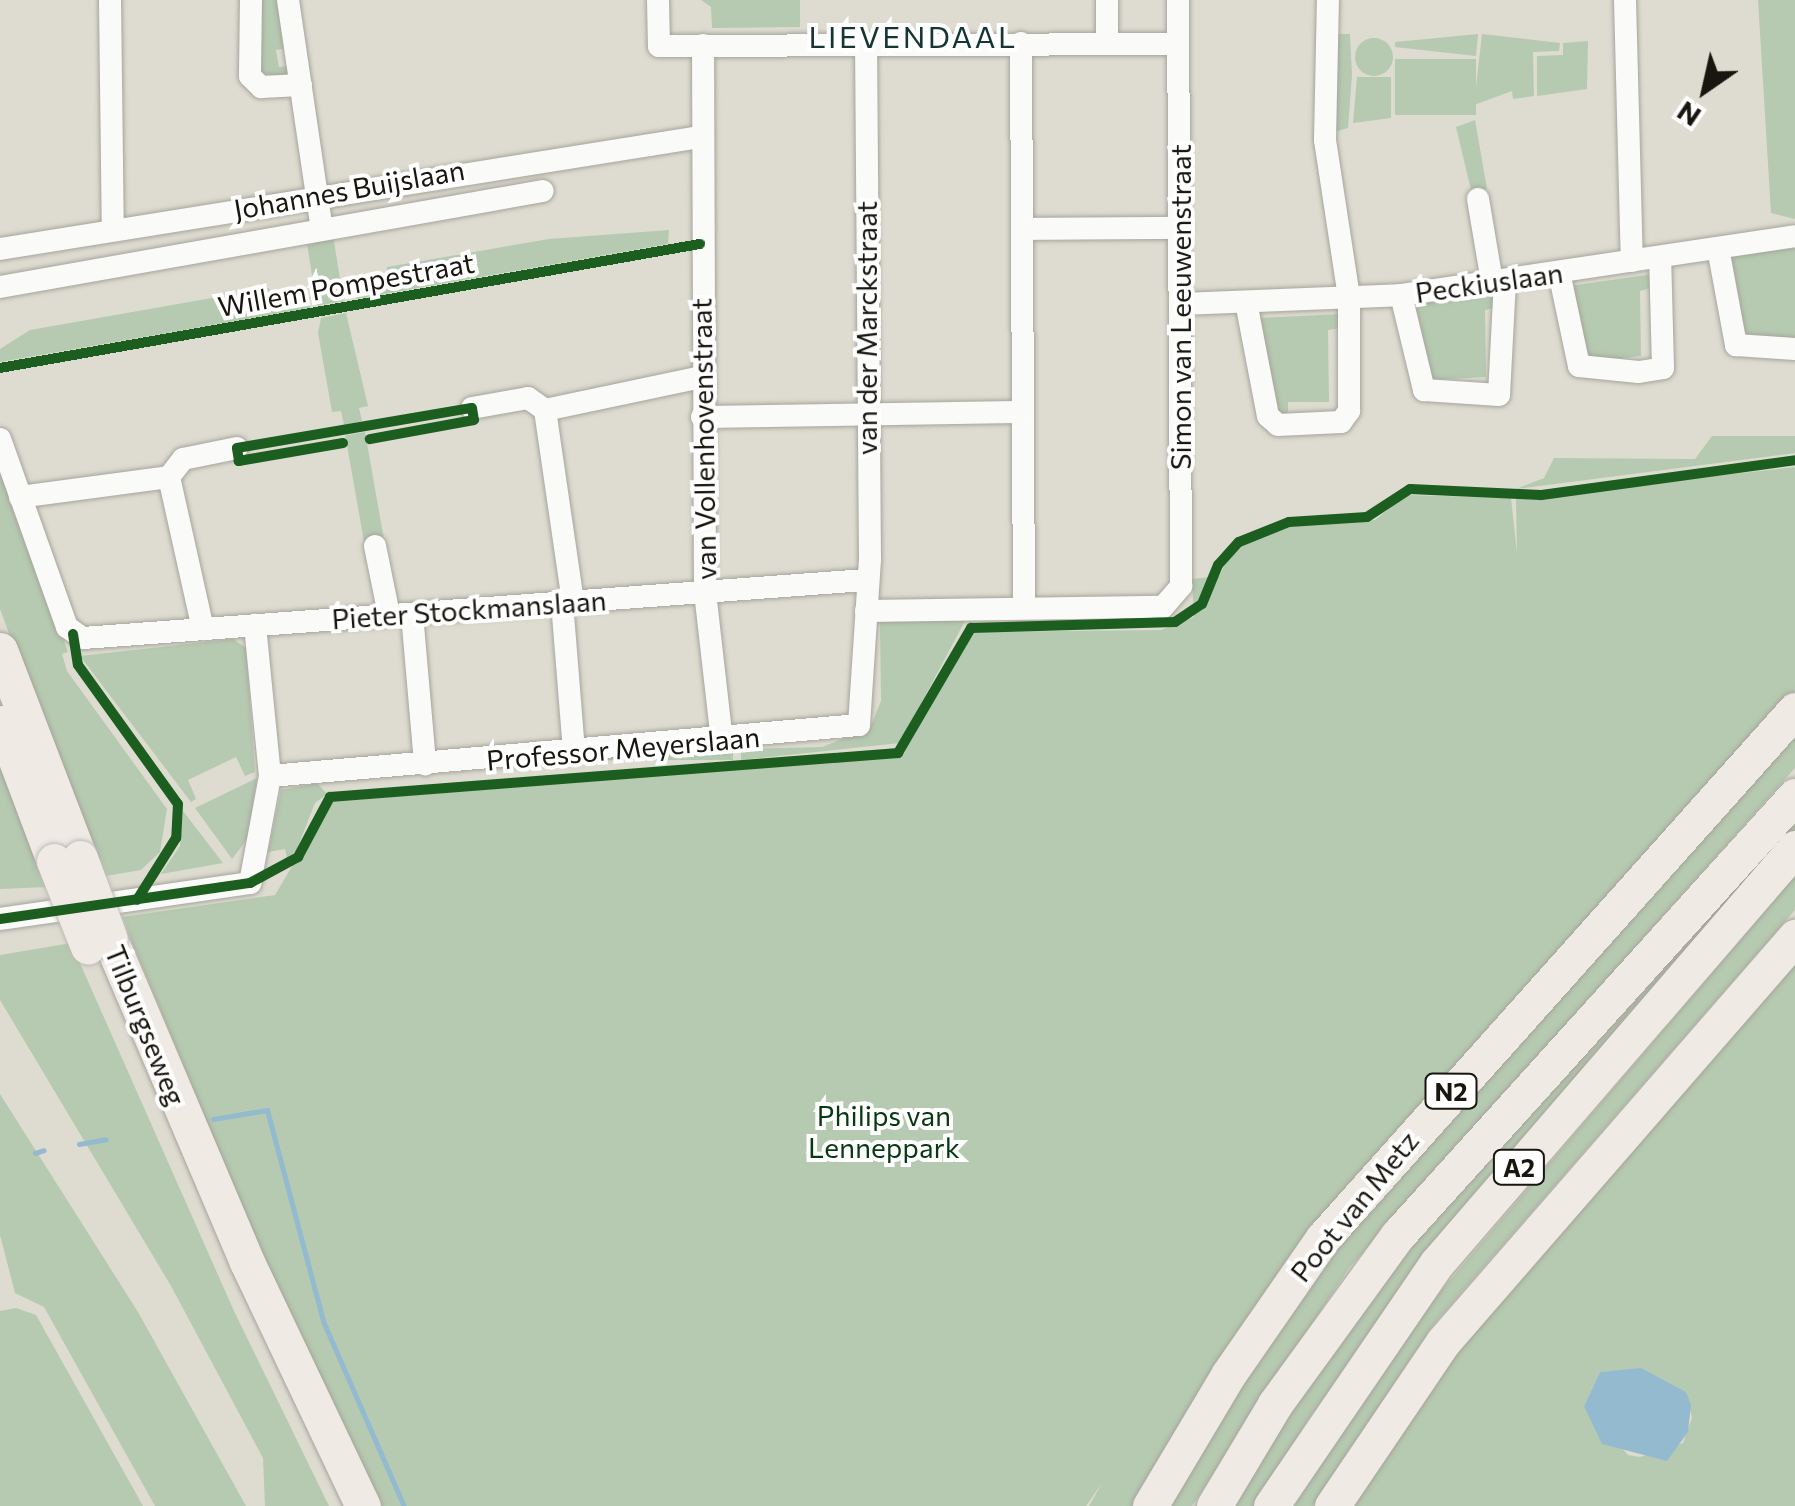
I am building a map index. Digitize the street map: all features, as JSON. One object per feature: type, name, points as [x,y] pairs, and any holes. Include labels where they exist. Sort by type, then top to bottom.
[{"type":"highway","name":"Tilburgseweg","points":[[0,650],[67,860],[100,946],[295,1398]]},
{"type":"highway","name":"Poot van Metz","points":[[1150,1506],[1243,1351],[1335,1224],[1795,710]]},
{"type":"highway","name":"Tilburgseweg","points":[[0,717],[67,860]]},
{"type":"highway","name":"Poot van Metz","points":[[1214,1506],[1275,1404],[1398,1235],[1795,796]]},
{"type":"highway","name":"A2","points":[[1271,1506],[1317,1428],[1438,1263],[1795,848]]},
{"type":"highway","points":[[1332,1506],[1442,1342],[1795,936]]},
{"type":"highway","points":[[295,1398],[336,1506]]},
{"type":"highway","points":[[295,1398],[363,1506]]},
{"type":"street","points":[[110,0],[113,230]]},
{"type":"street","points":[[250,0],[250,76],[261,87],[301,85]]},
{"type":"street","points":[[288,0],[322,194],[322,230]]},
{"type":"street","points":[[658,0],[659,46],[1177,44]]},
{"type":"street","points":[[1107,0],[1107,43]]},
{"type":"street","name":"Simon van Leeuwenstraat","points":[[1024,608],[1163,607],[1181,586],[1178,0]]},
{"type":"street","points":[[1246,302],[1268,416],[1278,424],[1341,422],[1348,411],[1349,297],[1321,86],[1328,0]]},
{"type":"street","points":[[1625,0],[1632,261]]},
{"type":"street","points":[[866,611],[1024,608],[1022,43]]},
{"type":"street","name":"van der Marckstraat","points":[[866,44],[866,611]]},
{"type":"street","name":"van Vollenhovenstraat","points":[[703,45],[699,137],[705,592],[722,740]]},
{"type":"street","name":"Johannes Buijslaan","points":[[0,249],[322,194],[699,137]]},
{"type":"street","name":"Johannes Buijslaan","points":[[0,286],[543,191]]},
{"type":"street","points":[[1401,295],[1424,390],[1498,395],[1498,280],[1478,199]]},
{"type":"street","points":[[1022,230],[1181,228]]},
{"type":"street","name":"Peckiuslaan","points":[[1180,304],[1401,295],[1795,236]]},
{"type":"street","points":[[1718,248],[1736,345],[1795,349]]},
{"type":"street","points":[[1558,272],[1578,366],[1638,372],[1662,368],[1660,256]]},
{"type":"street","points":[[472,408],[528,398],[545,410],[702,377]]},
{"type":"street","points":[[545,410],[568,602],[574,752]]},
{"type":"street","points":[[702,417],[1022,412]]},
{"type":"street","points":[[0,439],[20,497],[169,477],[183,458],[236,448]]},
{"type":"street","points":[[169,477],[202,629]]},
{"type":"street","name":"Pieter Stockmanslaan","points":[[20,497],[73,634],[202,629],[866,580]]},
{"type":"street","points":[[375,546],[400,614],[424,764]]},
{"type":"street","name":"Professor Meyerslaan","points":[[270,776],[722,740],[859,725],[866,611]]},
{"type":"street","points":[[0,918],[250,883],[270,776],[255,625]]},
{"type":"green space","points":[[257,0],[280,0],[289,48],[276,50],[279,67],[293,65],[286,78],[258,72]]},
{"type":"green space","points":[[701,0],[800,0],[800,27],[712,28],[711,7]]},
{"type":"green space","points":[[1758,0],[1795,0],[1795,219],[1771,213]]},
{"type":"green space","points":[[1332,34],[1350,34],[1352,75],[1348,128],[1334,132]]},
{"type":"green space","points":[[1478,34],[1476,56],[1395,47],[1395,42]]},
{"type":"green space","points":[[1482,34],[1560,43],[1559,51],[1533,52],[1534,96],[1513,99],[1512,91],[1474,105]]},
{"type":"green space","points":[[1374,38],[1387,44],[1393,57],[1387,70],[1374,76],[1361,70],[1355,57],[1361,44]]},
{"type":"green space","points":[[1588,41],[1587,89],[1537,96],[1537,56],[1563,55],[1563,43]]},
{"type":"green space","points":[[1395,59],[1476,59],[1476,115],[1395,115]]},
{"type":"green space","points":[[1357,77],[1391,77],[1391,118],[1353,123]]},
{"type":"green space","points":[[1475,120],[1487,189],[1472,194],[1456,127]]},
{"type":"green space","points":[[669,230],[668,244],[356,299],[354,287],[387,277],[387,267],[549,239]]},
{"type":"green space","points":[[333,235],[343,301],[317,305],[306,239]]},
{"type":"green space","points":[[1795,248],[1795,344],[1747,344],[1726,256]]},
{"type":"green space","points":[[1653,274],[1655,287],[1640,291],[1641,356],[1597,361],[1581,348],[1570,286]]},
{"type":"green space","points":[[269,288],[271,296],[309,295],[310,308],[0,362],[0,349],[30,330]]},
{"type":"green space","points":[[1495,293],[1499,307],[1485,310],[1486,377],[1428,380],[1412,305]]},
{"type":"green space","points":[[346,313],[368,406],[359,408],[362,421],[344,425],[341,411],[332,412],[318,333],[321,318]]},
{"type":"green space","points":[[1340,314],[1341,328],[1328,330],[1329,402],[1288,402],[1288,416],[1280,416],[1259,318]]},
{"type":"green space","points":[[365,432],[384,537],[364,541],[345,435]]},
{"type":"green space","points":[[1712,436],[1795,436],[1795,453],[1516,489],[1544,478],[1554,458],[1695,459]]},
{"type":"green space","points":[[0,460],[68,652],[62,654],[67,671],[167,809],[160,852],[141,870],[100,877],[0,609]]},
{"type":"green space","name":"Philips van Lenneppark","points":[[1795,467],[1795,691],[1475,1049],[1142,1506],[1089,1506],[1102,1483],[1086,1506],[374,1506],[333,1426],[122,917],[275,895],[330,802],[899,756],[971,632],[1161,630],[1194,617],[1192,579],[1219,576],[1230,554],[1257,537],[1293,525],[1375,520],[1406,495],[1511,498],[1517,553],[1516,498]]},
{"type":"green space","points":[[880,621],[965,621],[900,743],[741,760],[741,749],[822,747],[870,728],[881,701]]},
{"type":"green space","points":[[233,639],[246,648],[255,772],[245,776],[236,757],[188,780],[196,799],[191,802],[80,656]]},
{"type":"green space","points":[[1795,735],[1795,768],[1349,1268],[1192,1506],[1160,1506],[1327,1250]]},
{"type":"green space","points":[[435,750],[733,750],[733,760],[435,760]]},
{"type":"green space","points":[[0,758],[48,887],[0,889]]},
{"type":"green space","points":[[257,778],[248,838],[232,859],[195,808]]},
{"type":"green space","points":[[317,783],[327,794],[315,803],[296,851],[287,858],[285,849],[268,852],[281,790]]},
{"type":"green space","points":[[183,811],[223,863],[161,874],[180,846]]},
{"type":"green space","points":[[1795,812],[1795,832],[1395,1299],[1307,1421],[1259,1506],[1228,1506],[1371,1285]]},
{"type":"green space","points":[[1795,876],[1795,910],[1433,1325],[1313,1506],[1294,1506],[1421,1314]]},
{"type":"green space","points":[[71,943],[234,1311],[329,1506],[265,1506],[263,1458],[171,1286],[0,1000],[0,955]]},
{"type":"green space","points":[[1795,954],[1795,1506],[1343,1506],[1489,1311]],"holes":[[[1641,1369],[1686,1392],[1692,1418],[1683,1443],[1640,1457],[1628,1455],[1584,1406],[1600,1372]]]},
{"type":"green space","points":[[0,1094],[138,1312],[246,1506],[155,1506],[44,1307],[15,1293],[0,1235]]},
{"type":"green space","points":[[16,1308],[36,1315],[143,1506],[0,1506],[0,1311]]},
{"type":"water","points":[[1641,1368],[1686,1392],[1691,1405],[1688,1432],[1667,1461],[1602,1444],[1584,1406],[1600,1372]]},
{"type":"waterway","points":[[213,1119],[267,1110],[323,1321],[404,1506]]},
{"type":"waterway","points":[[79,1144],[106,1139]]},
{"type":"waterway","points":[[35,1153],[44,1150]]},
{"type":"cycle path","name":"Willem Pompestraat","points":[[0,368],[700,244]]},
{"type":"cycle path","points":[[343,443],[239,461],[237,448],[472,408],[474,420],[370,439]]},
{"type":"cycle path","points":[[0,919],[250,883],[298,857],[330,797],[898,753],[971,628],[1175,622],[1202,604],[1218,565],[1239,542],[1289,522],[1367,517],[1410,489],[1541,495],[1795,460]]},
{"type":"cycle path","points":[[73,634],[78,665],[178,804],[176,838],[137,900]]},
{"type":"district","name":"LIEVENDAAL","points":[[913,36]]}]
